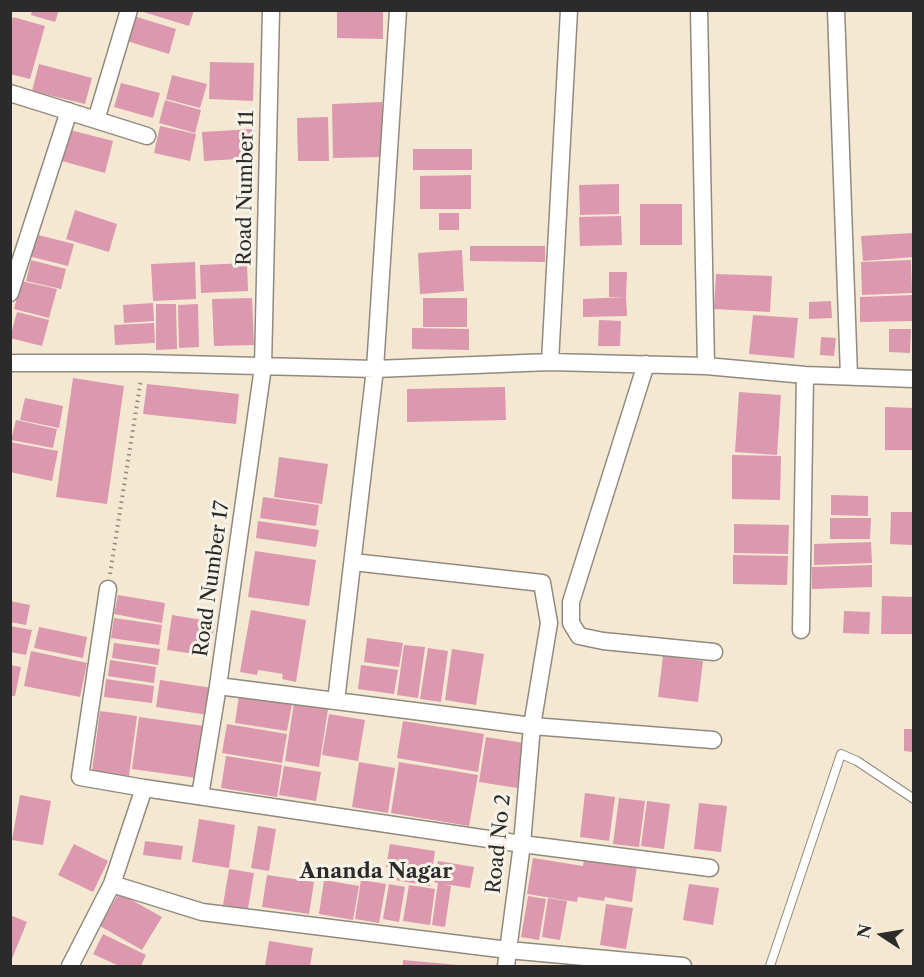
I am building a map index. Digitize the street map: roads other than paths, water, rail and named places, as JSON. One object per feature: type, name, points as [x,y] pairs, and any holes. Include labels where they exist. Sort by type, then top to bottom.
[{"type":"street","points":[[96,120],[129,10]]},
{"type":"street","name":"Road Number 11","points":[[263,368],[271,10]]},
{"type":"street","points":[[336,700],[375,369],[398,10]]},
{"type":"street","points":[[550,362],[569,10]]},
{"type":"street","points":[[699,10],[706,366]]},
{"type":"street","points":[[836,10],[849,376]]},
{"type":"street","points":[[10,93],[147,136]]},
{"type":"street","points":[[10,293],[16,258],[69,111]]},
{"type":"street","points":[[10,363],[144,363],[263,368],[375,369],[550,362],[706,366],[805,375],[914,379]]},
{"type":"street","points":[[646,364],[571,602],[571,623],[579,636],[603,641],[714,652]]},
{"type":"street","name":"Road Number 17","points":[[200,796],[263,368]]},
{"type":"street","points":[[801,630],[805,375]]},
{"type":"street","name":"Road No 2","points":[[353,562],[542,583],[549,623],[532,726],[522,843],[507,958]]},
{"type":"street","points":[[108,589],[80,777],[522,843],[710,868]]},
{"type":"street","points":[[218,686],[532,726],[712,740]]},
{"type":"street","points":[[70,966],[112,884],[144,788]]},
{"type":"street","points":[[112,884],[202,912],[507,958],[683,966]]},
{"type":"lane","points":[[770,966],[841,754],[857,761],[914,800]]},
{"type":"district","name":"Ananda Nagar","points":[[376,872]]}]
